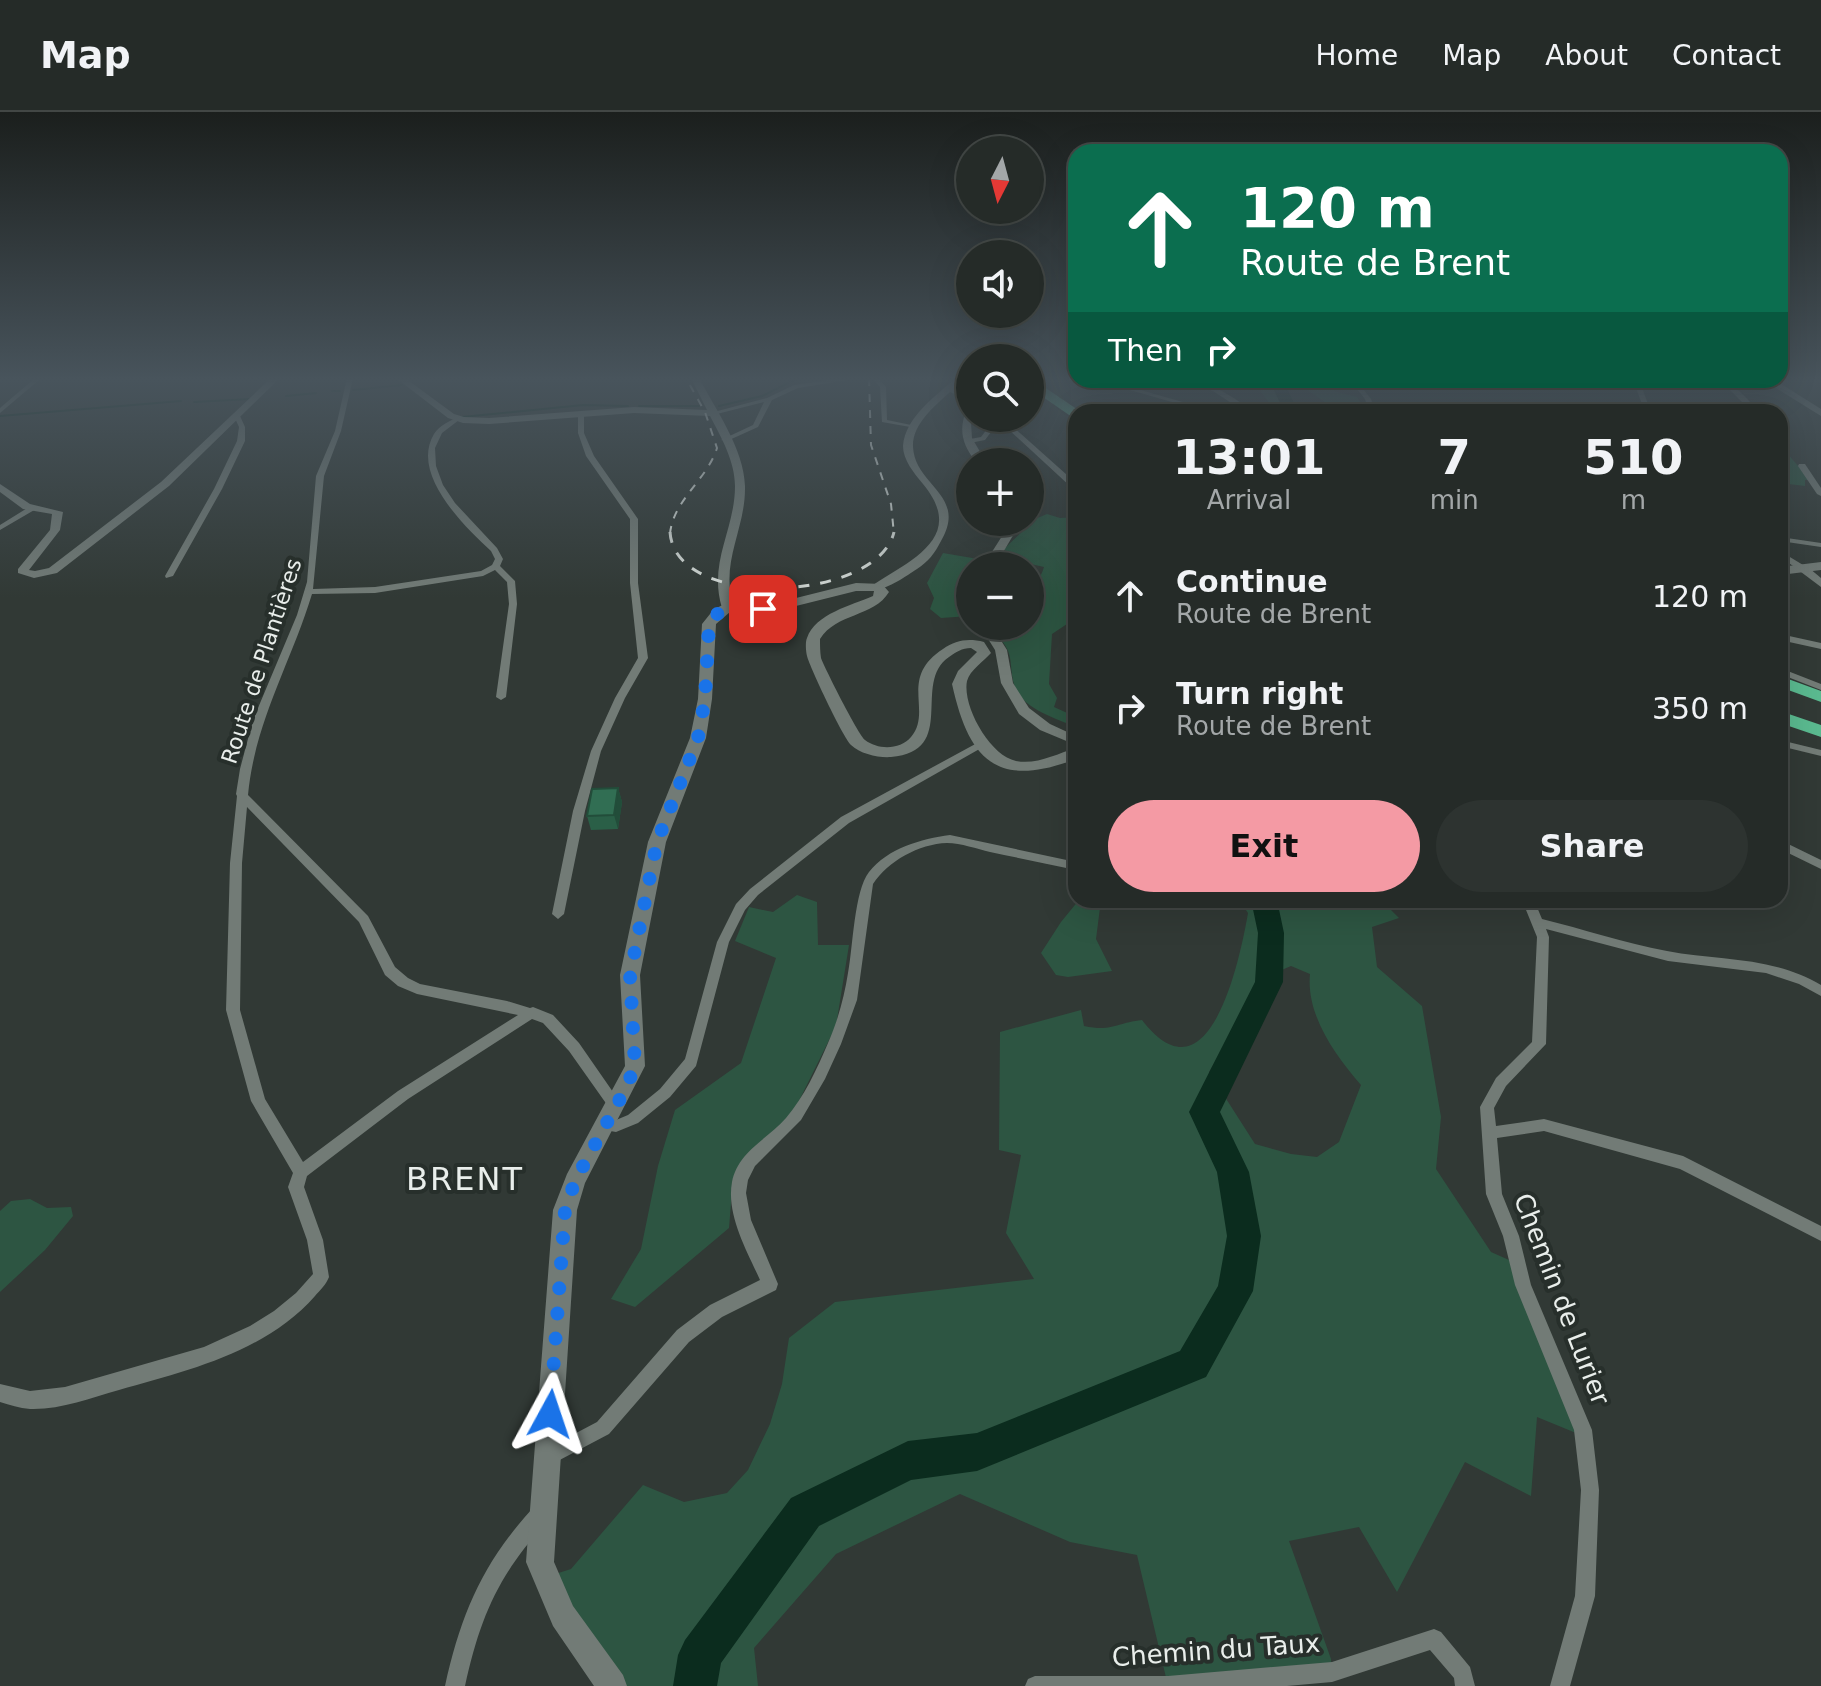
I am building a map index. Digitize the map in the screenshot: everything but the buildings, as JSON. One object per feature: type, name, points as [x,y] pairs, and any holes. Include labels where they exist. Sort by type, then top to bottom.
[{"type":"highway","points":[[1788,684],[1821,697]]},
{"type":"highway","points":[[1788,709],[1821,719]]},
{"type":"highway","points":[[1788,720],[1821,731]]},
{"type":"main road","points":[[1788,571],[1821,566]]},
{"type":"main road","points":[[1788,579],[1805,570]]},
{"type":"main road","points":[[612,1686],[563,1616],[540,1562],[541,1514],[565,1210],[575,1181],[635,1066],[630,975],[661,829],[698,738],[705,699],[709,624],[719,612],[728,608],[768,609],[856,587],[877,587],[883,593],[878,599],[833,618],[819,629],[813,639],[814,657],[852,737],[866,749],[882,752],[900,750],[915,741],[922,732],[925,719],[927,672],[953,647],[970,643],[979,645],[984,653],[963,674],[959,684],[979,745],[1001,763],[1025,767],[1053,764],[1068,757]]},
{"type":"street","points":[[0,487],[32,509],[58,512],[55,530],[22,571],[34,575],[53,571],[81,553],[204,451]]},
{"type":"street","points":[[169,576],[236,451]]},
{"type":"street","name":"Route de Plantières","points":[[301,1172],[258,1101],[233,1010],[236,863],[241,794],[258,720],[308,592],[316,555],[316,500],[320,476],[330,451]]},
{"type":"street","points":[[308,592],[375,590],[483,573],[496,566],[499,559],[494,550],[449,504],[434,476],[430,451]]},
{"type":"street","points":[[558,914],[579,811],[596,751],[620,698],[643,658],[634,583],[634,519],[588,451]]},
{"type":"street","points":[[728,608],[721,582],[740,482],[729,451]]},
{"type":"street","points":[[877,587],[918,563],[928,553],[946,523],[946,508],[911,461],[910,451]]},
{"type":"street","points":[[1037,451],[1068,480]]},
{"type":"street","points":[[1802,466],[1821,494]]},
{"type":"street","points":[[0,528],[32,509]]},
{"type":"street","points":[[1788,540],[1821,545]]},
{"type":"street","points":[[1788,558],[1821,584]]},
{"type":"street","points":[[496,566],[511,581],[513,604],[501,697]]},
{"type":"street","points":[[1788,639],[1821,646]]},
{"type":"street","points":[[995,640],[1001,650],[1007,683],[1018,704],[1037,722],[1068,737]]},
{"type":"street","points":[[1788,674],[1821,687]]},
{"type":"street","points":[[241,794],[364,919],[390,971],[403,982],[426,991],[533,1012],[559,1028],[616,1126],[633,1119],[665,1093],[686,1069],[697,1046],[723,942],[740,907],[754,892],[845,820],[979,745]]},
{"type":"street","points":[[1788,745],[1821,753]]},
{"type":"street","points":[[545,1459],[603,1428],[683,1336],[716,1311],[770,1284],[743,1219],[739,1193],[741,1177],[746,1165],[795,1119],[837,1039],[850,1001],[867,884],[873,873],[882,864],[905,852],[937,840],[950,839],[1068,864]]},
{"type":"street","points":[[1788,848],[1821,865]]},
{"type":"street","name":"Chemin de Lurier","points":[[1531,908],[1543,937],[1539,1044],[1501,1082],[1487,1107],[1494,1194],[1511,1236],[1523,1285],[1583,1430],[1590,1490],[1585,1596],[1560,1686]]},
{"type":"street","points":[[1537,922],[1668,956],[1784,970],[1802,977],[1821,991]]},
{"type":"street","points":[[0,1393],[29,1400],[81,1392],[190,1363],[268,1325],[306,1297],[321,1277],[315,1240],[296,1187],[301,1172],[403,1095],[533,1012]]},
{"type":"street","points":[[1489,1133],[1544,1125],[1683,1163],[1821,1234]]},
{"type":"street","points":[[455,1686],[473,1616],[485,1590],[513,1542],[541,1514]]},
{"type":"street","name":"Chemin du Taux","points":[[1035,1686],[1168,1686],[1332,1672],[1434,1639],[1463,1674],[1465,1686]]},
{"type":"green space","points":[[1788,454],[1806,475],[1808,480],[1805,480],[1805,486],[1788,484]]},
{"type":"green space","points":[[1044,515],[1068,518],[1068,623],[1052,634],[1049,684],[1057,698],[1054,707],[1068,713],[1068,724],[1031,706],[1023,700],[1014,684],[1010,656],[1002,641],[1044,640],[1044,552],[1006,552],[1004,549],[1017,536],[1044,536]]},
{"type":"green space","points":[[943,553],[956,555],[956,617],[941,618],[930,609],[934,598],[927,583]]},
{"type":"green space","points":[[797,895],[817,902],[818,945],[849,945],[836,1026],[793,1113],[732,1191],[729,1228],[635,1307],[611,1299],[641,1249],[658,1166],[675,1110],[741,1063],[776,958],[735,941],[749,907],[773,912]]},
{"type":"green space","points":[[1072,908],[1100,908],[1096,939],[1112,971],[1068,977],[1056,975],[1041,953]]},
{"type":"green space","points":[[1245,908],[1389,908],[1399,918],[1372,927],[1377,967],[1422,1006],[1441,1117],[1436,1169],[1491,1252],[1518,1264],[1576,1433],[1537,1417],[1531,1496],[1465,1462],[1397,1592],[1359,1527],[1289,1541],[1331,1659],[1332,1672],[1168,1686],[1137,1555],[1070,1542],[960,1494],[836,1554],[754,1648],[758,1686],[619,1686],[549,1576],[571,1569],[643,1485],[684,1502],[727,1493],[748,1470],[770,1424],[782,1384],[789,1338],[835,1302],[1034,1279],[1006,1233],[1021,1155],[999,1150],[1000,1032],[1081,1010],[1084,1026],[1108,1028],[1142,1020],[1165,1042],[1186,1047],[1203,1037],[1217,1017],[1237,962],[1248,913]],"holes":[[[1291,966],[1310,974],[1310,989],[1324,1034],[1361,1085],[1339,1142],[1317,1157],[1255,1144],[1209,1072],[1263,978]]]},
{"type":"green space","points":[[30,1199],[47,1208],[71,1207],[73,1216],[45,1250],[0,1292],[0,1211],[11,1201]]},
{"type":"waterway","points":[[695,1686],[700,1655],[805,1512],[908,1461],[977,1452],[1193,1364],[1235,1291],[1244,1236],[1233,1172],[1204,1112],[1269,982],[1271,933],[1266,908]]},
{"type":"railway","points":[[670,533],[677,511],[715,451]]},
{"type":"railway","points":[[873,451],[891,504],[894,532]]},
{"type":"railway","points":[[670,533],[680,558],[705,576],[739,586],[778,588],[817,584],[853,573],[880,555],[894,532]]},
{"type":"district","name":"BRENT","points":[[465,1179]]},
{"type":"route","points":[[550,1414],[565,1210],[575,1181],[635,1066],[630,975],[657,842],[698,738],[705,699],[708,627],[714,616],[728,608],[763,609]]}]
